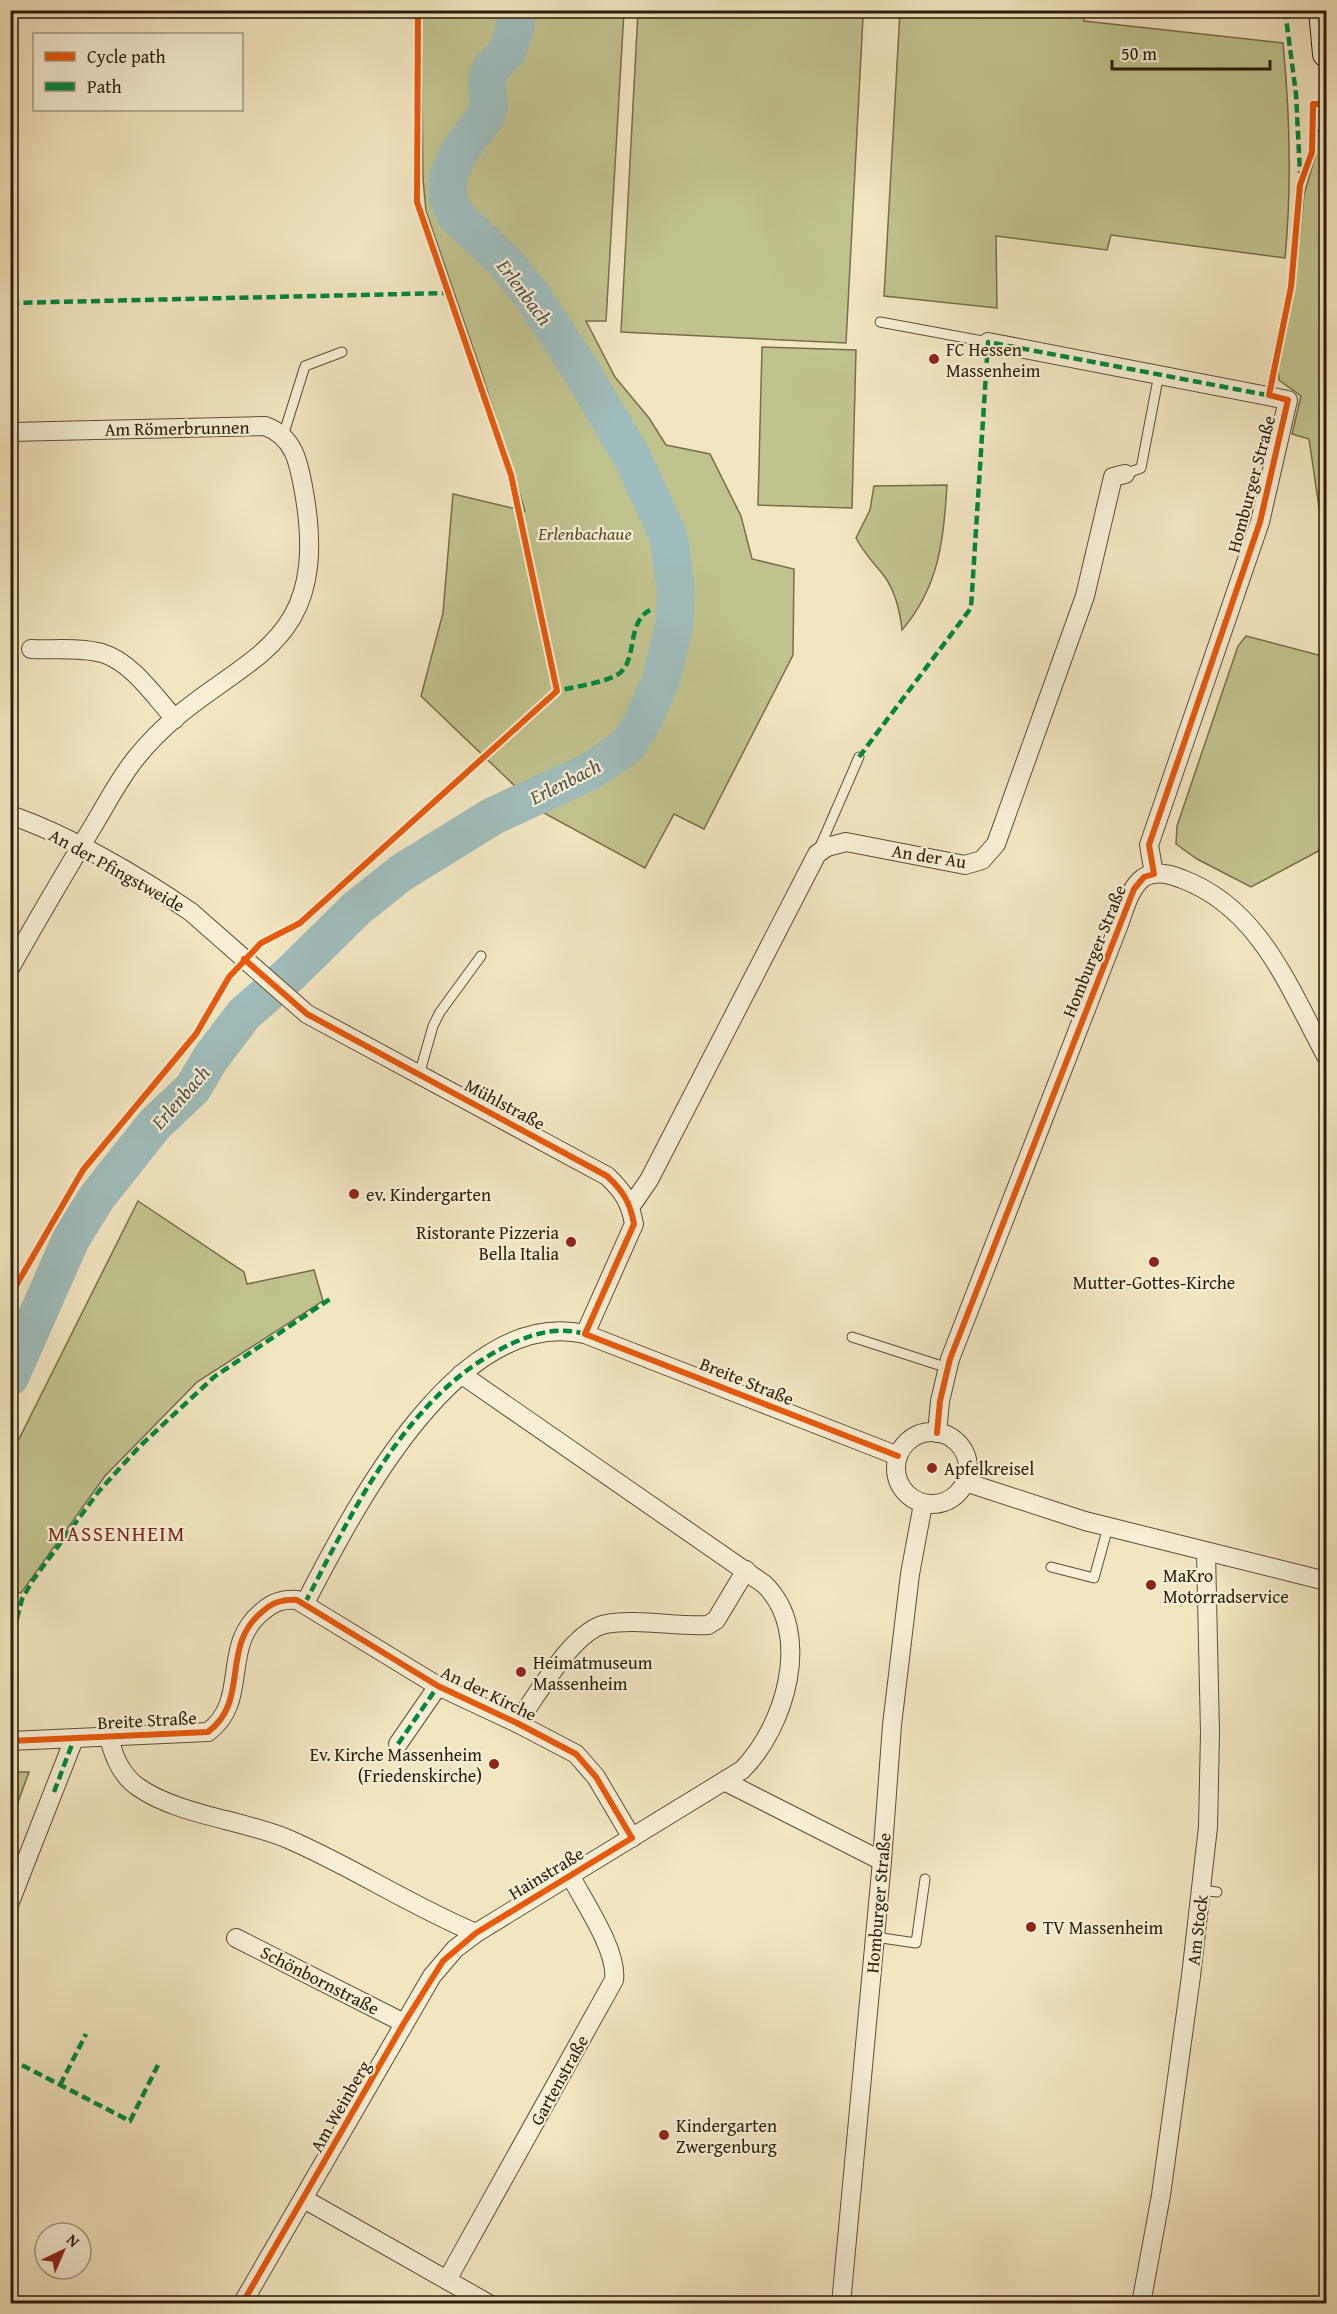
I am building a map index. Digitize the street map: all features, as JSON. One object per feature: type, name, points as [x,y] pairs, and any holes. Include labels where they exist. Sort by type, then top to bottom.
[{"type":"main road","points":[[1322,10],[1326,54]]},
{"type":"street","name":"Homburger Straße","points":[[937,1433],[940,1401],[948,1368],[1134,889],[1144,877],[1154,874],[1149,845],[1260,522],[1288,400],[988,342]]},
{"type":"street","name":"Am Römerbrunnen","points":[[10,432],[254,425],[265,426],[284,436]]},
{"type":"street","points":[[10,968],[80,848],[136,759],[175,719],[261,656],[287,625],[302,596],[310,550],[309,520],[300,467],[284,436]]},
{"type":"street","name":"An der Au","points":[[817,854],[827,847],[846,842],[965,865],[982,860],[989,853],[1001,834],[1085,596],[1113,477],[1125,474]]},
{"type":"street","points":[[31,649],[95,652],[111,657],[129,669],[175,719]]},
{"type":"street","name":"An der Pfingstweide","points":[[10,815],[80,848],[174,900],[244,959]]},
{"type":"street","points":[[585,1334],[634,1224],[631,1206],[649,1180],[817,854]]},
{"type":"street","points":[[1154,874],[1185,880],[1225,901],[1241,915],[1269,951],[1326,1056]]},
{"type":"street","name":"Mühlstraße","points":[[244,959],[290,1001],[314,1018],[607,1176],[624,1192],[631,1206]]},
{"type":"street","name":"Breite Straße","points":[[10,1741],[74,1740],[208,1732],[227,1713],[240,1643],[249,1625],[278,1601],[288,1599],[305,1603],[346,1525],[420,1415],[461,1374],[499,1349],[528,1336],[560,1329],[585,1334],[898,1456]]},
{"type":"street","name":"Hainstraße","points":[[461,1374],[746,1570],[777,1597],[789,1635],[791,1659],[781,1703],[766,1742],[742,1770],[726,1782],[476,1933]]},
{"type":"street","points":[[937,1433],[947,1436],[962,1448],[968,1464],[965,1482],[958,1493],[948,1501],[923,1504],[911,1498],[901,1486],[896,1474],[898,1456],[911,1439],[922,1434],[937,1433]]},
{"type":"street","points":[[965,1482],[1108,1527],[1326,1581]]},
{"type":"street","name":"Homburger Straße","points":[[841,2304],[882,1861],[892,1725],[910,1574],[923,1504]]},
{"type":"street","name":"Am Stock","points":[[1141,2304],[1161,2195],[1209,1891],[1210,1732],[1206,1552]]},
{"type":"street","points":[[517,1723],[570,1649],[594,1627],[615,1623],[708,1625],[716,1620],[746,1570]]},
{"type":"street","name":"An der Kirche","points":[[305,1603],[438,1686],[565,1747],[587,1764],[632,1838]]},
{"type":"street","name":"An der Kirche","points":[[398,1744],[438,1686]]},
{"type":"street","points":[[109,1738],[114,1757],[123,1773],[147,1793],[288,1839],[441,1919],[476,1933]]},
{"type":"street","points":[[10,1902],[74,1740]]},
{"type":"street","points":[[726,1782],[882,1861]]},
{"type":"street","name":"Gartenstraße","points":[[447,2280],[614,1980],[614,1966],[600,1932],[570,1875]]},
{"type":"street","name":"Am Weinberg","points":[[242,2304],[404,2023],[443,1961],[476,1933]]},
{"type":"street","name":"Schönbornstraße","points":[[236,1938],[404,2023]]},
{"type":"street","points":[[304,2199],[489,2304]]},
{"type":"lane","points":[[879,322],[988,342]]},
{"type":"lane","points":[[284,436],[305,366],[342,352]]},
{"type":"lane","name":"An der Au","points":[[1125,474],[1141,468],[1159,374]]},
{"type":"lane","points":[[817,854],[859,757]]},
{"type":"lane","points":[[419,1075],[433,1026],[440,1012],[481,956]]},
{"type":"lane","points":[[852,1337],[948,1368]]},
{"type":"lane","points":[[1051,1566],[1094,1578],[1108,1527]]},
{"type":"lane","points":[[875,1937],[916,1942],[925,1879]]},
{"type":"green space","name":"Erlenbachaue","points":[[421,11],[624,11],[606,321],[586,321],[615,377],[649,418],[666,445],[710,454],[741,516],[752,559],[794,569],[793,655],[704,829],[674,814],[645,868],[542,812],[421,696],[443,613],[453,494],[525,511],[482,374],[426,211],[423,179]]},
{"type":"green space","points":[[638,11],[743,11],[863,17],[846,343],[621,332]]},
{"type":"green space","points":[[900,11],[1084,11],[1084,21],[1283,43],[1289,150],[1289,204],[1285,258],[1111,235],[1107,250],[996,236],[997,308],[884,296]]},
{"type":"green space","points":[[1315,129],[1319,130],[1326,216],[1326,555],[1309,439],[1292,434],[1301,396],[1279,380],[1278,370],[1294,292],[1304,195],[1315,157]]},
{"type":"green space","points":[[762,347],[856,350],[852,508],[758,505]]},
{"type":"green space","points":[[947,485],[941,543],[932,579],[914,614],[902,630],[893,592],[856,538],[870,510],[874,486]]},
{"type":"green space","points":[[1246,636],[1326,657],[1326,847],[1251,887],[1197,859],[1176,844],[1177,826],[1238,646]]},
{"type":"green space","points":[[138,1201],[244,1272],[247,1284],[314,1270],[323,1301],[197,1382],[105,1476],[21,1593],[11,1592],[11,1455]]},
{"type":"green space","points":[[10,1772],[29,1772],[11,1821]]},
{"type":"waterway","name":"Erlenbach","points":[[10,1377],[71,1239],[97,1197],[155,1124],[193,1088],[210,1059],[244,1014],[290,974],[357,908],[401,873],[493,816],[591,771],[627,746],[642,723],[660,682],[674,628],[676,591],[669,538],[632,457],[582,372],[531,294],[505,262],[456,216],[448,198],[448,176],[460,150],[485,117],[489,106],[487,81],[491,69],[508,50],[515,28],[516,10]]},
{"type":"marked path","points":[[1285,10],[1296,94],[1300,173]]},
{"type":"marked path","points":[[10,303],[447,293]]},
{"type":"marked path","points":[[859,757],[971,608],[988,342],[1272,396]]},
{"type":"marked path","points":[[553,695],[557,691],[611,678],[624,669],[631,652],[637,624],[650,610]]},
{"type":"marked path","points":[[10,1645],[22,1599],[33,1580],[99,1491],[140,1446],[214,1377],[330,1299]]},
{"type":"marked path","points":[[305,1603],[365,1491],[415,1421],[444,1390],[476,1364],[522,1339],[541,1333],[559,1331],[588,1335]]},
{"type":"marked path","points":[[398,1744],[438,1686]]},
{"type":"marked path","points":[[54,1792],[74,1739]]},
{"type":"marked path","points":[[60,2085],[86,2034]]},
{"type":"marked path","points":[[10,2059],[130,2121],[158,2065]]},
{"type":"cycle path","points":[[10,1296],[83,1170],[196,1034],[229,977],[261,943],[300,923],[557,691],[511,475],[417,202],[418,10]]},
{"type":"cycle path","points":[[937,1433],[940,1401],[950,1359],[1134,889],[1144,877],[1154,874],[1149,845],[1260,522],[1288,400],[1269,395],[1291,287],[1300,185],[1312,152],[1313,104],[1326,104]]},
{"type":"cycle path","points":[[244,959],[307,1014],[607,1176],[625,1197],[634,1224],[585,1334],[898,1456]]},
{"type":"cycle path","points":[[10,1741],[208,1732],[221,1719],[229,1705],[242,1640],[250,1625],[274,1603],[297,1600],[438,1686],[576,1754],[596,1777],[632,1838],[476,1933],[443,1961],[404,2023],[242,2304]]},
{"type":"place","name":"FC Hessen Massenheim","points":[[934,359]]},
{"type":"place","name":"ev. Kindergarten","points":[[354,1194]]},
{"type":"place","name":"Ristorante Pizzeria Bella Italia","points":[[571,1242]]},
{"type":"place","name":"Mutter-Gottes-Kirche","points":[[1154,1262]]},
{"type":"place","name":"Apfelkreisel","points":[[932,1468]]},
{"type":"place","name":"MaKro Motorradservice","points":[[1151,1585]]},
{"type":"place","name":"Heimatmuseum Massenheim","points":[[521,1672]]},
{"type":"place","name":"Ev. Kirche Massenheim (Friedenskirche)","points":[[494,1764]]},
{"type":"place","name":"TV Massenheim","points":[[1031,1927]]},
{"type":"place","name":"Kindergarten Zwergenburg","points":[[664,2135]]},
{"type":"district","name":"MASSENHEIM","points":[[117,1533]]}]
